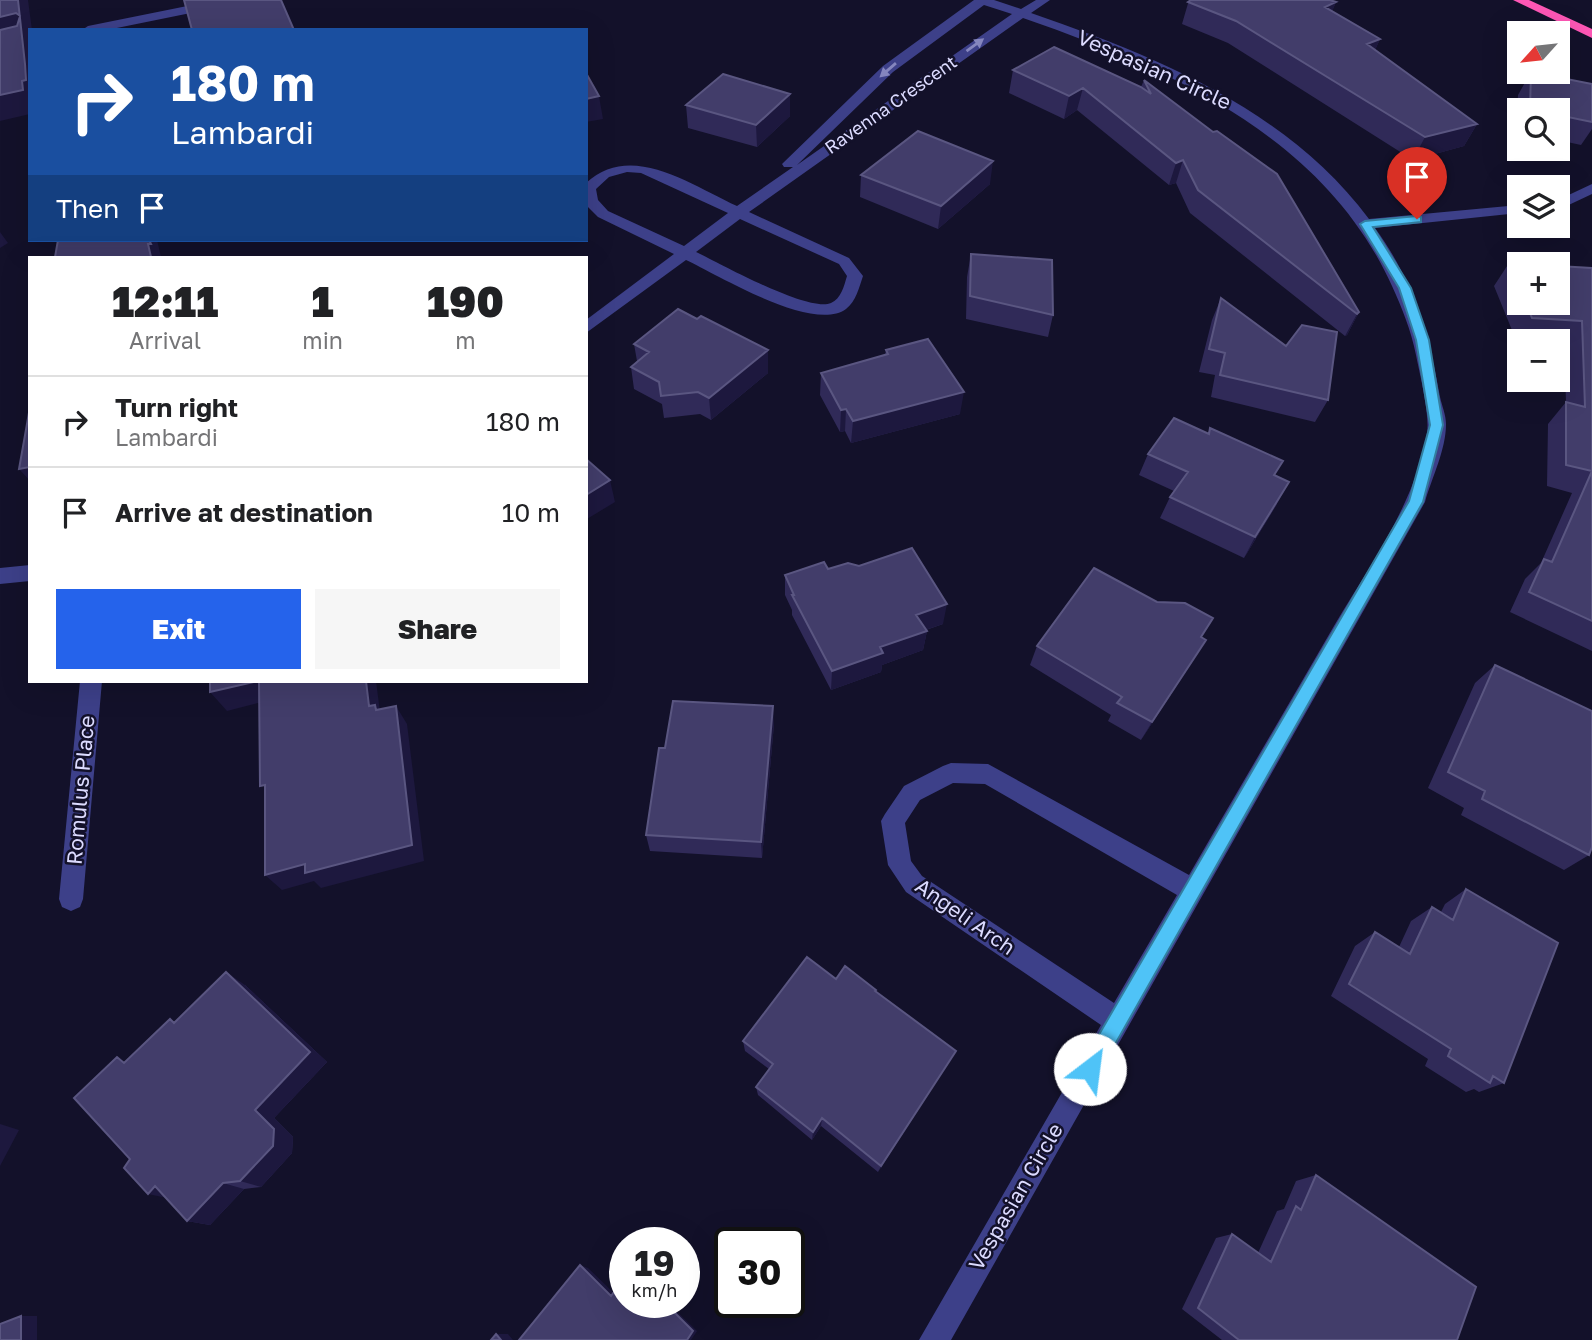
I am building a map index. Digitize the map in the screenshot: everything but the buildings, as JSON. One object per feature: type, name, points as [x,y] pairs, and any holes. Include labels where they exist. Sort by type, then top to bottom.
[{"type":"highway","points":[[1518,0],[1592,34]]},
{"type":"street","points":[[119,27],[235,0]]},
{"type":"street","name":"Vespasian Circle","points":[[939,1338],[1192,890],[1416,502],[1437,425],[1422,340],[1405,288],[1354,205],[1318,166],[1281,135],[1236,107],[1135,57],[1023,13],[982,0]]},
{"type":"street","name":"Ravenna Crescent","points":[[740,212],[888,69],[982,0]]},
{"type":"street","name":"Ravenna Crescent","points":[[588,326],[740,212],[1044,0]]},
{"type":"street","points":[[627,168],[644,169],[844,261],[855,276],[844,305],[825,311],[801,308],[685,253],[603,214],[591,201],[589,188],[604,174],[627,168]]},
{"type":"street","points":[[1570,200],[1592,188]]},
{"type":"street","points":[[1365,224],[1507,210]]},
{"type":"street","points":[[0,576],[28,573]]},
{"type":"street","name":"Romulus Place","points":[[71,899],[91,683]]},
{"type":"street","name":"Angeli Arch","points":[[1118,1021],[914,884],[900,865],[893,821],[912,793],[951,773],[988,774],[1192,890]]},
{"type":"route","points":[[1090,1069],[1416,502],[1437,425],[1422,340],[1405,288],[1365,224],[1417,219]]}]
